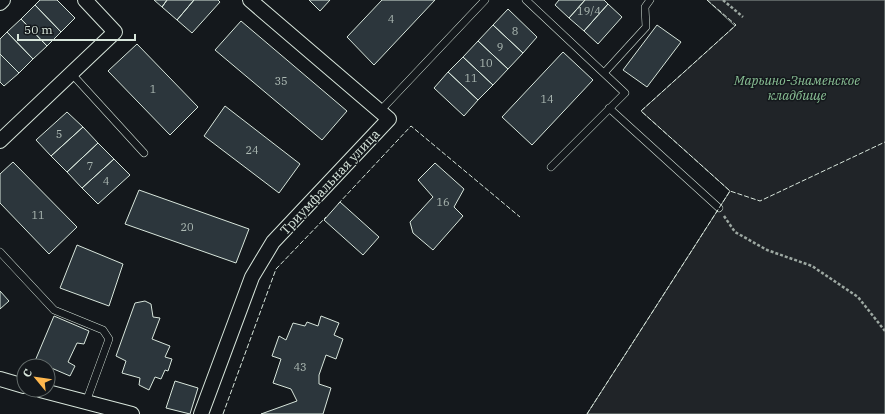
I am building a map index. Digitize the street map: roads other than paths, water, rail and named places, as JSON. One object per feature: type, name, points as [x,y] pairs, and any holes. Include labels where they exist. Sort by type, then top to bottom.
[{"type":"street","points":[[0,3],[3,0]]},
{"type":"street","points":[[0,141],[115,32],[85,0]]},
{"type":"street","name":"Триумфальная улица","points":[[201,414],[252,277],[273,242],[389,119],[250,0]]},
{"type":"street","points":[[0,379],[16,384]]},
{"type":"street","points":[[56,394],[132,414]]},
{"type":"lane","points":[[380,111],[485,0]]},
{"type":"lane","points":[[526,0],[625,92],[550,167]]},
{"type":"lane","points":[[604,73],[646,27],[645,7],[650,0]]},
{"type":"lane","points":[[71,73],[144,153]]},
{"type":"lane","points":[[609,108],[719,208]]},
{"type":"lane","points":[[0,252],[54,310],[103,330],[109,340],[86,402]]},
{"type":"park label","name":"Марьино-Знаменское кладбище","points":[[797,88]]}]
